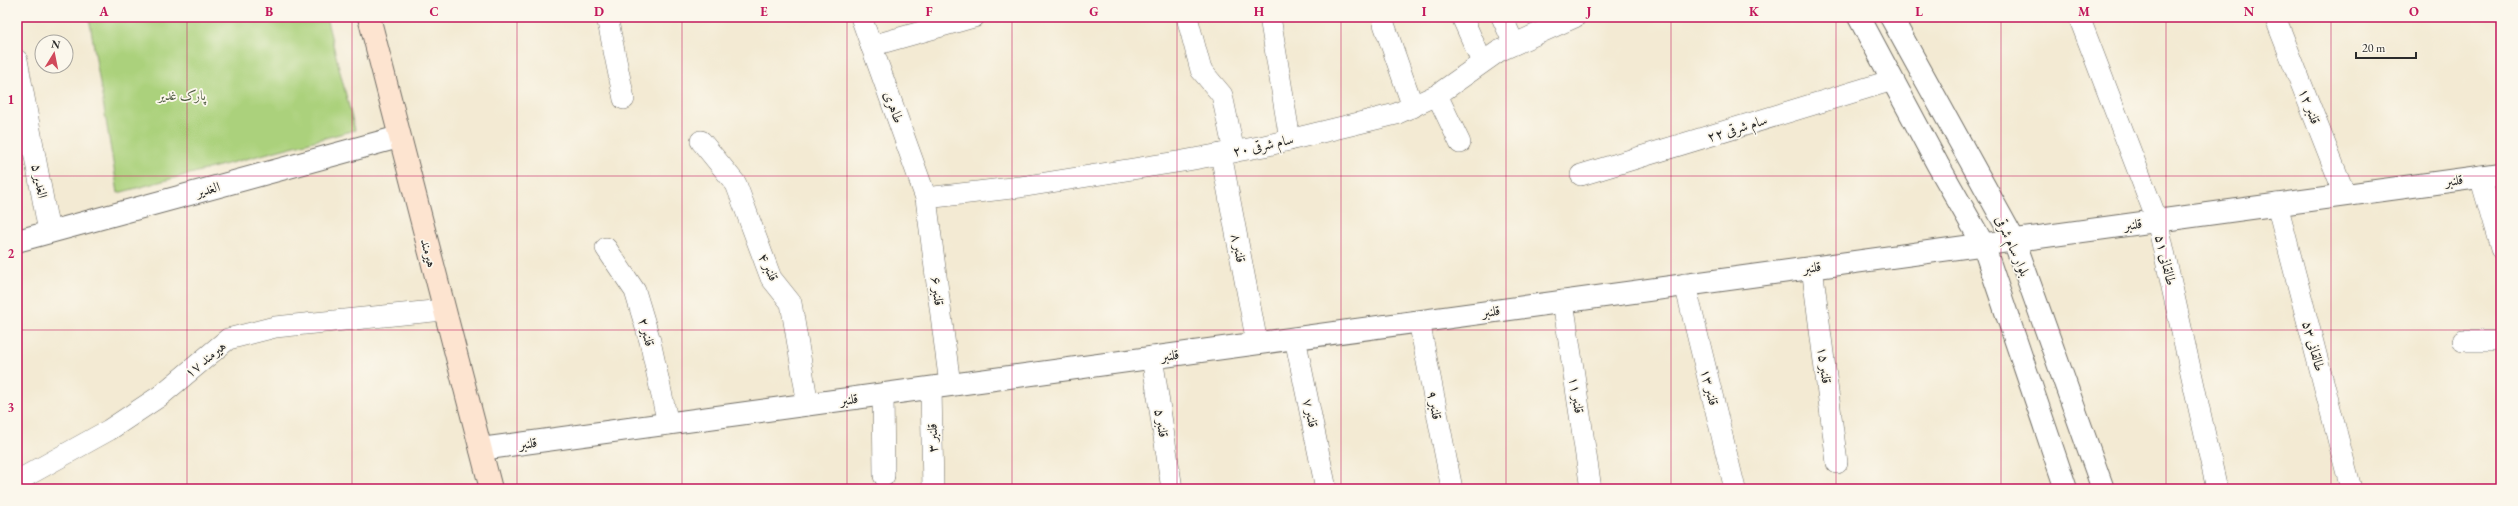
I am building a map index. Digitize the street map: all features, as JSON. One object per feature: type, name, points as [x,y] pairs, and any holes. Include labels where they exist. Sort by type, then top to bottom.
[{"type":"main road","name":"هیرمند","points":[[369,17],[443,310],[491,489]]},
{"type":"street","points":[[608,17],[624,99]]},
{"type":"street","name":"طاهری","points":[[861,17],[926,198]]},
{"type":"street","points":[[871,46],[974,17]]},
{"type":"street","name":"قلنبر ۸","points":[[1187,17],[1201,70],[1222,95],[1227,153],[1257,343]]},
{"type":"street","points":[[1270,17],[1290,140]]},
{"type":"street","points":[[1462,17],[1482,62]]},
{"type":"street","points":[[1502,17],[1514,44]]},
{"type":"street","name":"سام شرقی ۲۰","points":[[926,198],[1020,186],[1227,153],[1290,140],[1396,114],[1437,94],[1482,62],[1514,44],[1575,17]]},
{"type":"street","name":"بلوار سام شرقی","points":[[1859,17],[1983,244],[2066,489]]},
{"type":"street","name":"بلوار سام شرقی","points":[[1891,17],[2014,240],[2084,429],[2103,489]]},
{"type":"street","name":"طالقانی ۵۱","points":[[2079,17],[2157,220],[2217,489]]},
{"type":"street","name":"قلنبر ۱۲","points":[[2279,18],[2345,195]]},
{"type":"street","points":[[1384,24],[1413,107]]},
{"type":"street","name":"الغدیر ۵","points":[[17,60],[49,232]]},
{"type":"street","name":"سام شرقی ۲۲","points":[[1581,175],[1893,80]]},
{"type":"street","points":[[1437,94],[1460,144]]},
{"type":"street","name":"الغدیر","points":[[17,241],[399,137]]},
{"type":"street","name":"قلنبر ۴","points":[[701,141],[736,184],[772,278],[791,303],[808,405]]},
{"type":"street","points":[[2490,175],[2501,249]]},
{"type":"street","name":"قلنبر","points":[[481,449],[2490,175]]},
{"type":"street","name":"قلنبر ۶","points":[[926,198],[940,386]]},
{"type":"street","name":"طالقانی ۵۳","points":[[2277,204],[2351,489]]},
{"type":"street","name":"قلنبر ۲","points":[[606,248],[635,291],[650,341],[668,424]]},
{"type":"street","name":"قلنبر ۱۵","points":[[1812,267],[1837,463]]},
{"type":"street","name":"قلنبر ۱۳","points":[[1685,284],[1734,489]]},
{"type":"street","name":"قلنبر ۱۱","points":[[1563,301],[1592,489]]},
{"type":"street","name":"هیرمند ۱۷","points":[[17,481],[109,430],[160,396],[228,340],[275,327],[443,310]]},
{"type":"street","name":"قلنبر ۹","points":[[1419,321],[1452,489]]},
{"type":"street","name":"قلنبر ۷","points":[[1295,338],[1326,489]]},
{"type":"street","points":[[2463,341],[2501,341]]},
{"type":"street","name":"قلنبر ۵","points":[[1152,357],[1172,489]]},
{"type":"street","name":"قلنبر ۳","points":[[933,489],[940,386]]},
{"type":"street","points":[[883,394],[884,476]]},
{"type":"green space","name":"پارک غدیر","points":[[89,17],[326,17],[355,130],[118,193]]}]
